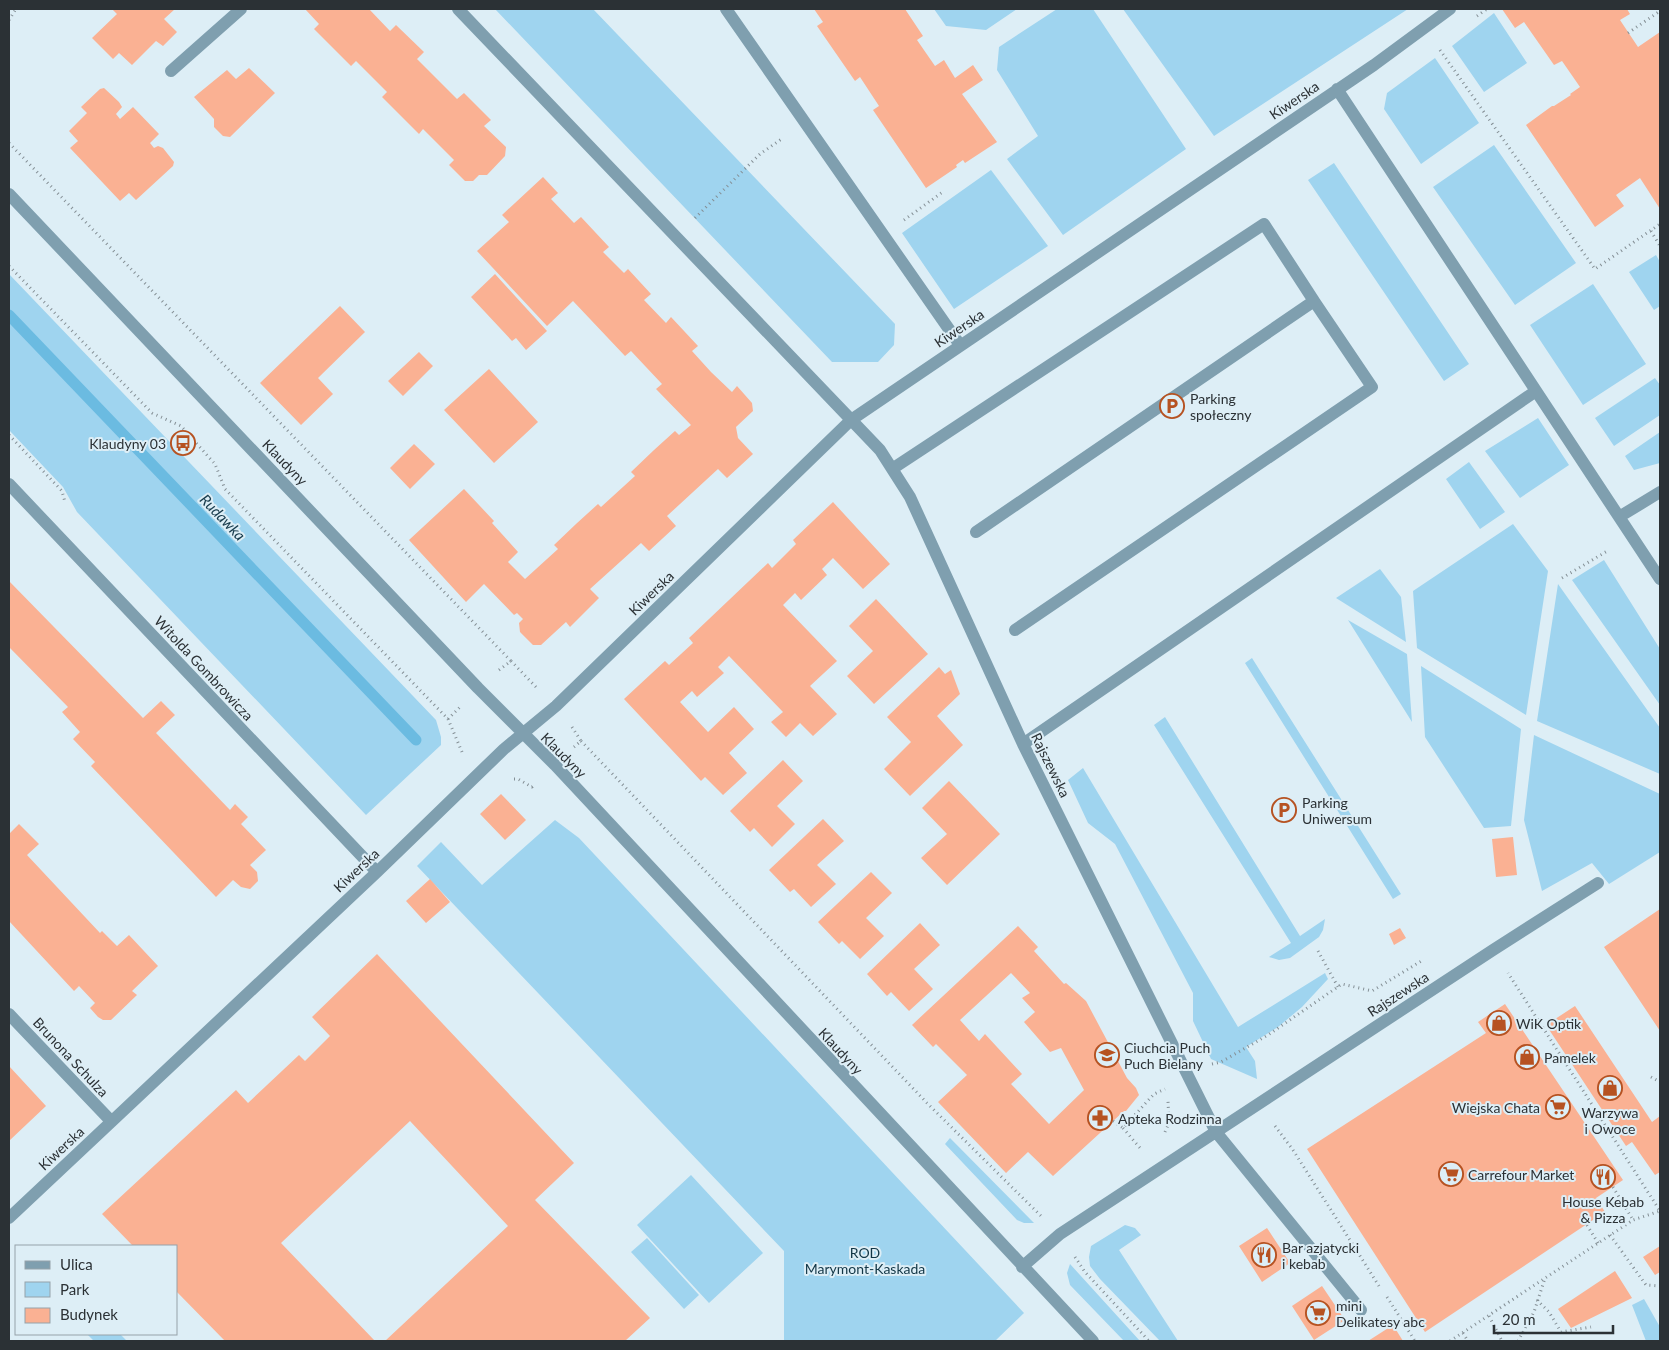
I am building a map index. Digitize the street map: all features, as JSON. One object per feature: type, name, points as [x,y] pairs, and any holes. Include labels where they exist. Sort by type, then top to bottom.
[{"type":"street","points":[[172,71],[240,9]]},
{"type":"street","name":"Rajszewska","points":[[458,9],[880,450],[910,497],[1023,744],[1216,1132]]},
{"type":"street","points":[[726,9],[960,345]]},
{"type":"street","name":"Kiwerska","points":[[9,1218],[377,872],[521,733],[556,706],[850,420],[1374,65],[1450,9]]},
{"type":"street","points":[[1337,89],[1660,579]]},
{"type":"street","name":"Klaudyny","points":[[9,194],[521,733],[562,772],[1093,1341]]},
{"type":"street","points":[[892,469],[1264,224],[1372,387],[1015,630]]},
{"type":"street","points":[[976,532],[1314,301]]},
{"type":"street","points":[[1023,744],[1536,391]]},
{"type":"street","name":"Witolda Gombrowicza","points":[[9,484],[377,872]]},
{"type":"street","points":[[1619,517],[1660,492]]},
{"type":"street","name":"Rajszewska","points":[[1022,1267],[1060,1234],[1598,883]]},
{"type":"street","name":"Brunona Schulza","points":[[9,1014],[111,1122]]},
{"type":"street","points":[[1216,1132],[1361,1310]]},
{"type":"path","points":[[9,20],[16,9]]},
{"type":"path","points":[[1473,20],[1486,9]]},
{"type":"path","points":[[1628,33],[1660,10]]},
{"type":"path","points":[[1446,43],[1439,49],[1595,269],[1660,224]]},
{"type":"path","points":[[689,223],[760,154],[805,123]]},
{"type":"path","points":[[9,144],[511,661]]},
{"type":"path","points":[[904,221],[944,191]]},
{"type":"path","points":[[1650,230],[1660,246]]},
{"type":"path","points":[[9,266],[152,413],[180,426],[215,464],[225,489],[448,719]]},
{"type":"path","points":[[581,741],[927,1103],[1060,1234],[1085,1272],[1149,1341]]},
{"type":"path","points":[[1450,1341],[1633,1220],[1660,1211],[1493,950]]},
{"type":"path","points":[[1318,951],[1338,987]]},
{"type":"path","points":[[1221,1062],[1268,1035],[1342,984],[1372,991],[1427,958]]},
{"type":"path","points":[[1651,1077],[1660,1082]]},
{"type":"path","points":[[1164,1136],[1169,1123],[1168,1087]]},
{"type":"path","points":[[1259,1104],[1293,1150],[1415,1341]]},
{"type":"path","points":[[1613,1187],[1633,1220]]},
{"type":"path","points":[[1587,1225],[1598,1243]]},
{"type":"path","points":[[1610,1235],[1646,1284],[1660,1286]]},
{"type":"path","points":[[1518,1341],[1534,1312],[1545,1278]]},
{"type":"path","points":[[1537,1300],[1549,1312],[1561,1332],[1591,1327]]},
{"type":"path","points":[[1488,1316],[1502,1341]]},
{"type":"path","points":[[1463,1333],[1468,1341]]},
{"type":"green space","points":[[495,9],[593,9],[895,324],[894,345],[878,362],[832,362]]},
{"type":"green space","points":[[934,9],[1017,9],[986,30],[946,26]]},
{"type":"green space","points":[[1057,9],[1093,9],[1186,149],[1063,235],[1007,159],[1038,136],[997,70],[999,47]]},
{"type":"green space","points":[[1123,9],[1408,9],[1214,136]]},
{"type":"green space","points":[[1494,13],[1527,63],[1484,92],[1452,46]]},
{"type":"green space","points":[[1435,58],[1479,123],[1421,164],[1384,109],[1387,93]]},
{"type":"green space","points":[[1494,145],[1576,263],[1515,305],[1433,187]]},
{"type":"green space","points":[[1334,163],[1469,364],[1444,381],[1308,180]]},
{"type":"green space","points":[[991,170],[1048,246],[954,309],[902,233]]},
{"type":"green space","points":[[1656,255],[1660,262],[1660,306],[1654,310],[1629,272]]},
{"type":"green space","points":[[9,274],[436,720],[441,737],[441,745],[366,815],[77,512],[63,487],[9,430]]},
{"type":"green space","points":[[1593,284],[1646,364],[1583,405],[1530,325]]},
{"type":"green space","points":[[1655,378],[1660,385],[1660,415],[1614,446],[1595,418]]},
{"type":"green space","points":[[1538,418],[1569,465],[1520,498],[1485,451]]},
{"type":"green space","points":[[1660,432],[1660,463],[1634,470],[1625,456]]},
{"type":"green space","points":[[1469,462],[1505,512],[1480,529],[1446,479]]},
{"type":"green space","points":[[1513,524],[1548,571],[1526,715],[1417,648],[1413,591]]},
{"type":"green space","points":[[1604,560],[1660,649],[1660,705],[1572,580]]},
{"type":"green space","points":[[1380,569],[1401,597],[1406,642],[1336,598]]},
{"type":"green space","points":[[1558,584],[1660,728],[1660,774],[1537,721]]},
{"type":"green space","points":[[1348,620],[1407,654],[1412,722]]},
{"type":"green space","points":[[1252,658],[1401,894],[1393,899],[1245,663]]},
{"type":"green space","points":[[1421,666],[1521,729],[1511,826],[1484,828],[1425,737]]},
{"type":"green space","points":[[1165,717],[1300,936],[1325,919],[1323,930],[1319,937],[1290,958],[1279,960],[1269,957],[1291,943],[1154,725]]},
{"type":"green space","points":[[1534,735],[1660,794],[1660,852],[1609,884],[1592,863],[1542,891],[1524,820]]},
{"type":"green space","points":[[1083,768],[1238,1027],[1325,973],[1328,979],[1302,1007],[1278,1027],[1246,1047],[1255,1061],[1257,1079],[1211,1059],[1193,1021],[1193,993],[1115,844],[1088,823],[1068,780]]},
{"type":"green space","name":"ROD Marymont-Kaskada","points":[[555,820],[579,838],[1024,1313],[995,1341],[784,1341],[784,1251],[417,866],[441,842],[482,885]]},
{"type":"green space","points":[[950,1138],[1034,1223],[1024,1223],[1017,1220],[945,1144]]},
{"type":"green space","points":[[691,1175],[763,1253],[709,1303],[637,1225]]},
{"type":"green space","points":[[1125,1225],[1135,1228],[1141,1235],[1119,1250],[1178,1341],[1160,1341],[1100,1279],[1090,1266],[1091,1246]]},
{"type":"green space","points":[[647,1238],[699,1295],[684,1309],[631,1252]]},
{"type":"green space","points":[[1070,1264],[1140,1341],[1124,1341],[1070,1285],[1067,1273]]},
{"type":"green space","points":[[1644,1299],[1660,1327],[1660,1341],[1646,1341],[1632,1305]]},
{"type":"green space","points":[[88,1335],[121,1335],[127,1341],[94,1341]]},
{"type":"building","points":[[112,9],[175,9],[164,19],[177,32],[163,46],[156,41],[132,65],[119,53],[113,59],[92,38],[117,14]]},
{"type":"building","points":[[305,9],[369,9],[390,31],[396,25],[424,52],[417,59],[457,99],[464,93],[491,120],[484,126],[506,147],[505,156],[487,175],[479,175],[473,181],[465,181],[449,165],[454,160],[423,129],[419,134],[382,97],[387,92],[356,61],[351,66],[314,29],[319,24]]},
{"type":"building","points":[[814,9],[905,9],[923,36],[917,40],[935,66],[944,60],[955,78],[973,65],[983,80],[962,94],[997,142],[965,163],[963,160],[956,165],[957,167],[926,188],[873,110],[879,106],[860,77],[855,81],[817,26],[823,22]]},
{"type":"building","points":[[1502,9],[1627,9],[1630,14],[1620,20],[1638,47],[1660,32],[1660,209],[1640,178],[1616,195],[1624,206],[1595,227],[1526,125],[1580,87],[1562,61],[1554,65],[1524,22],[1515,28]]},
{"type":"building","points":[[249,68],[275,93],[230,137],[223,136],[214,127],[214,119],[194,97],[227,70],[236,79]]},
{"type":"building","points":[[104,88],[122,107],[116,114],[120,119],[133,107],[159,134],[150,143],[154,148],[158,146],[163,148],[174,162],[173,166],[136,200],[129,193],[120,201],[70,148],[78,141],[69,131],[87,113],[81,107],[100,89]]},
{"type":"building","points":[[543,177],[558,193],[551,199],[574,223],[581,217],[609,247],[603,252],[624,273],[628,269],[651,294],[644,300],[666,323],[671,317],[698,346],[692,351],[711,372],[732,392],[737,386],[752,403],[753,411],[736,427],[738,438],[753,454],[727,478],[718,469],[667,516],[676,526],[649,551],[641,543],[590,589],[599,598],[570,627],[566,622],[541,645],[533,645],[520,632],[519,623],[523,619],[517,613],[514,615],[484,584],[466,602],[409,540],[464,489],[494,521],[492,523],[518,552],[508,562],[525,579],[558,549],[554,545],[576,524],[598,504],[601,507],[635,476],[631,472],[654,450],[675,431],[679,435],[691,425],[656,389],[662,384],[631,351],[625,356],[573,301],[547,326],[477,251],[509,222],[502,215]]},
{"type":"building","points":[[495,274],[547,331],[526,350],[516,338],[512,341],[471,297]]},
{"type":"building","points":[[340,306],[365,332],[318,378],[333,394],[301,425],[260,383]]},
{"type":"building","points":[[419,352],[433,366],[403,396],[388,381]]},
{"type":"building","points":[[489,369],[538,422],[494,463],[444,410]]},
{"type":"building","points":[[414,444],[435,464],[410,489],[390,468]]},
{"type":"building","points":[[833,502],[890,564],[863,589],[833,558],[822,569],[827,575],[801,600],[795,593],[783,605],[837,661],[810,686],[837,714],[813,736],[800,723],[786,737],[771,722],[783,712],[729,656],[718,667],[724,673],[697,697],[692,691],[680,702],[708,732],[734,707],[754,729],[729,753],[747,773],[723,795],[705,777],[701,781],[624,699],[665,661],[669,665],[693,643],[689,638],[768,563],[772,568],[796,544],[793,540]]},
{"type":"building","points":[[9,581],[143,718],[161,701],[175,715],[156,733],[230,810],[235,804],[248,817],[241,824],[266,850],[250,865],[257,872],[258,881],[250,889],[241,887],[233,880],[216,897],[91,766],[95,762],[73,739],[80,732],[62,712],[68,707],[9,647]]},
{"type":"building","points":[[876,599],[928,654],[874,704],[847,676],[873,651],[849,626]]},
{"type":"building","points":[[939,667],[945,674],[951,670],[960,694],[937,716],[963,745],[910,796],[884,769],[911,742],[887,717]]},
{"type":"building","points":[[783,760],[803,781],[777,806],[795,824],[772,847],[754,828],[750,832],[730,811]]},
{"type":"building","points":[[949,781],[1000,834],[947,885],[921,858],[947,834],[922,808]]},
{"type":"building","points":[[501,794],[526,820],[505,840],[480,814]]},
{"type":"building","points":[[823,819],[844,841],[817,865],[836,884],[811,907],[794,889],[790,892],[769,870]]},
{"type":"building","points":[[19,824],[39,844],[27,855],[100,933],[102,931],[117,946],[129,935],[158,966],[132,991],[137,995],[111,1020],[103,1020],[98,1017],[90,1008],[95,1003],[79,986],[74,991],[9,921],[9,832]]},
{"type":"building","points":[[1513,837],[1517,875],[1496,877],[1492,839]]},
{"type":"building","points":[[871,872],[892,893],[866,918],[884,936],[860,959],[842,941],[839,944],[818,922]]},
{"type":"building","points":[[430,879],[450,902],[426,923],[406,901]]},
{"type":"building","points":[[1660,909],[1660,1031],[1604,947]]},
{"type":"building","points":[[920,923],[940,945],[914,969],[933,989],[909,1011],[891,992],[887,996],[867,974]]},
{"type":"building","points":[[1018,926],[1038,947],[1034,951],[1064,984],[1066,983],[1086,1001],[1127,1078],[1136,1088],[1139,1095],[1126,1111],[1053,1176],[1028,1152],[1006,1173],[938,1102],[967,1075],[936,1044],[933,1047],[912,1025]],"holes":[[[1011,973],[1030,993],[1022,998],[1035,1012],[1024,1022],[1050,1052],[1061,1048],[1084,1090],[1049,1124],[1011,1084],[1022,1074],[985,1034],[979,1041],[960,1020]]]},
{"type":"building","points":[[1400,928],[1406,938],[1394,945],[1389,934]]},
{"type":"building","points":[[377,954],[574,1163],[535,1200],[650,1318],[625,1341],[385,1341],[508,1226],[410,1121],[281,1243],[375,1341],[225,1341],[178,1293],[178,1245],[132,1245],[102,1214],[236,1090],[248,1103],[299,1055],[305,1061],[330,1036],[312,1017]]},
{"type":"building","name":"Carrefour Market","points":[[1505,1004],[1623,1180],[1596,1198],[1605,1212],[1425,1332],[1307,1149],[1486,1033],[1478,1022]]},
{"type":"building","points":[[1575,1006],[1652,1122],[1660,1116],[1660,1172],[1655,1175],[1632,1142],[1626,1146],[1546,1025]]},
{"type":"building","points":[[9,1066],[46,1106],[9,1141]]},
{"type":"building","name":"Bar azjatycki i kebab","points":[[1267,1228],[1290,1263],[1262,1282],[1239,1246]]},
{"type":"building","points":[[1660,1246],[1660,1272],[1655,1275],[1643,1257]]},
{"type":"building","points":[[1615,1271],[1632,1298],[1571,1328],[1558,1309]]},
{"type":"building","name":"mini Delikatesy abc","points":[[1322,1286],[1345,1320],[1314,1340],[1292,1306]]},
{"type":"building","points":[[1393,1325],[1403,1341],[1368,1341]]},
{"type":"waterway","name":"Rudawka","points":[[9,315],[416,740]]},
{"type":"place","name":"Parking społeczny","points":[[1172,406]]},
{"type":"place","name":"Klaudyny 03","points":[[183,443]]},
{"type":"place","name":"Parking Uniwersum","points":[[1284,810]]},
{"type":"place","name":"WiK Optik","points":[[1499,1023]]},
{"type":"place","name":"Ciuchcia Puch Puch Bielany","points":[[1107,1055]]},
{"type":"place","name":"Pamelek","points":[[1527,1057]]},
{"type":"place","name":"Warzywa i Owoce","points":[[1610,1088]]},
{"type":"place","name":"Wiejska Chata","points":[[1558,1107]]},
{"type":"place","name":"Apteka Rodzinna","points":[[1100,1118]]},
{"type":"place","name":"Carrefour Market","points":[[1451,1174]]},
{"type":"place","name":"House Kebab & Pizza","points":[[1603,1177]]},
{"type":"place","name":"Bar azjatycki i kebab","points":[[1264,1255]]},
{"type":"place","name":"mini Delikatesy abc","points":[[1318,1313]]}]
